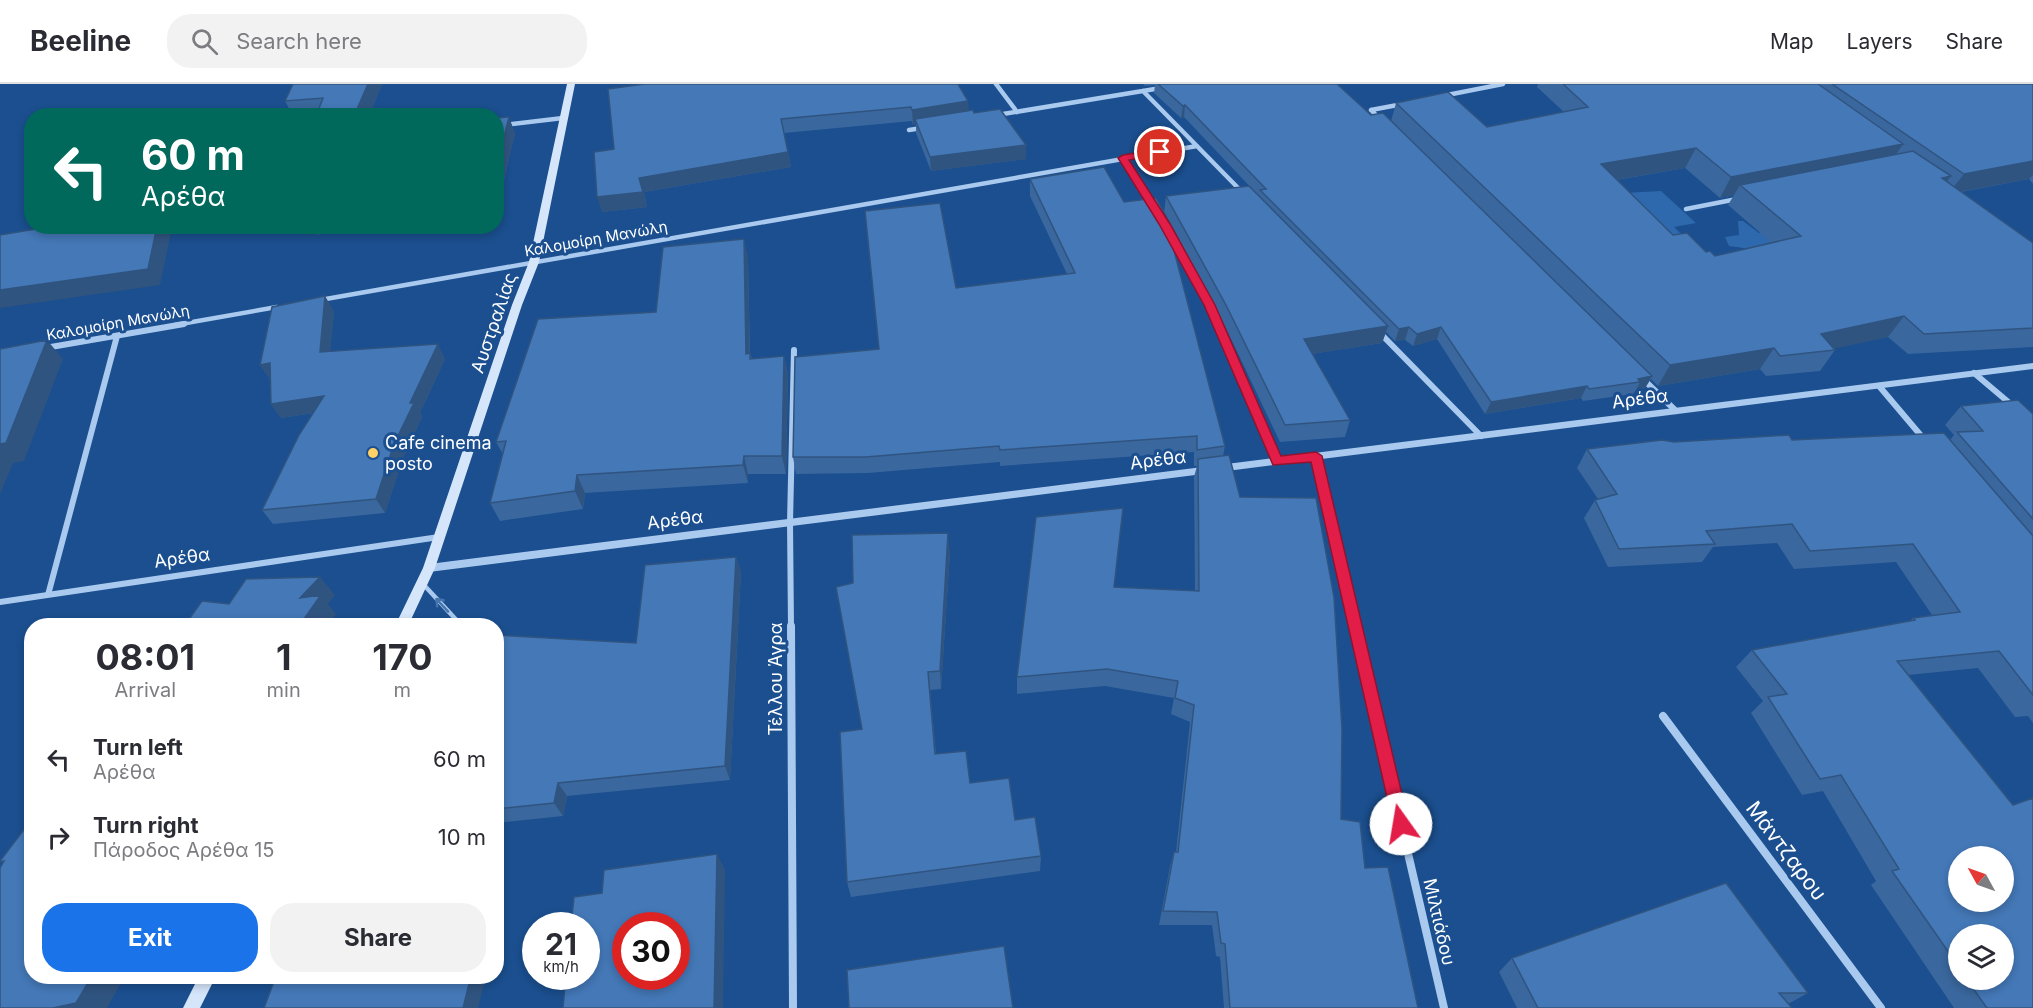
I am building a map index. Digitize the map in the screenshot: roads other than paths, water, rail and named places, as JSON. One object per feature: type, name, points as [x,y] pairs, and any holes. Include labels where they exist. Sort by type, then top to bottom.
[{"type":"main road","name":"Αυστραλίας","points":[[405,618],[429,568],[516,305],[534,262],[571,84]]},
{"type":"main road","points":[[191,1008],[204,984]]},
{"type":"street","points":[[996,84],[1017,112]]},
{"type":"street","points":[[1437,97],[1503,84]]},
{"type":"street","points":[[995,115],[1163,87]]},
{"type":"street","points":[[1143,91],[1247,197]]},
{"type":"street","points":[[1388,127],[1371,110],[1415,101]]},
{"type":"street","points":[[504,125],[563,118]]},
{"type":"street","points":[[909,130],[930,126]]},
{"type":"street","name":"Καλομοίρη Μανώλη","points":[[314,301],[1197,146]]},
{"type":"street","points":[[1123,158],[1159,215]]},
{"type":"street","points":[[1686,209],[1742,198]]},
{"type":"street","points":[[1170,234],[1210,305],[1277,461]]},
{"type":"street","name":"Καλομοίρη Μανώλη","points":[[35,350],[279,307]]},
{"type":"street","points":[[1372,325],[1481,436]]},
{"type":"street","points":[[48,595],[117,336]]},
{"type":"street","name":"Τέλλου Άγρα","points":[[793,1008],[790,522],[794,350]]},
{"type":"street","name":"Αρέθα","points":[[429,568],[2033,366]]},
{"type":"street","points":[[1633,369],[1676,411]]},
{"type":"street","points":[[1974,374],[2016,408]]},
{"type":"street","points":[[1879,386],[1925,441]]},
{"type":"street","name":"Μιλτιάδου","points":[[1316,456],[1444,1008]]},
{"type":"street","name":"Αρέθα","points":[[0,602],[440,537]]},
{"type":"street","name":"Μάντζαρου","points":[[1663,716],[1881,1008]]},
{"type":"lane","points":[[423,584],[455,618]]},
{"type":"place","name":"Cafe cinema posto","points":[[373,453]]}]
